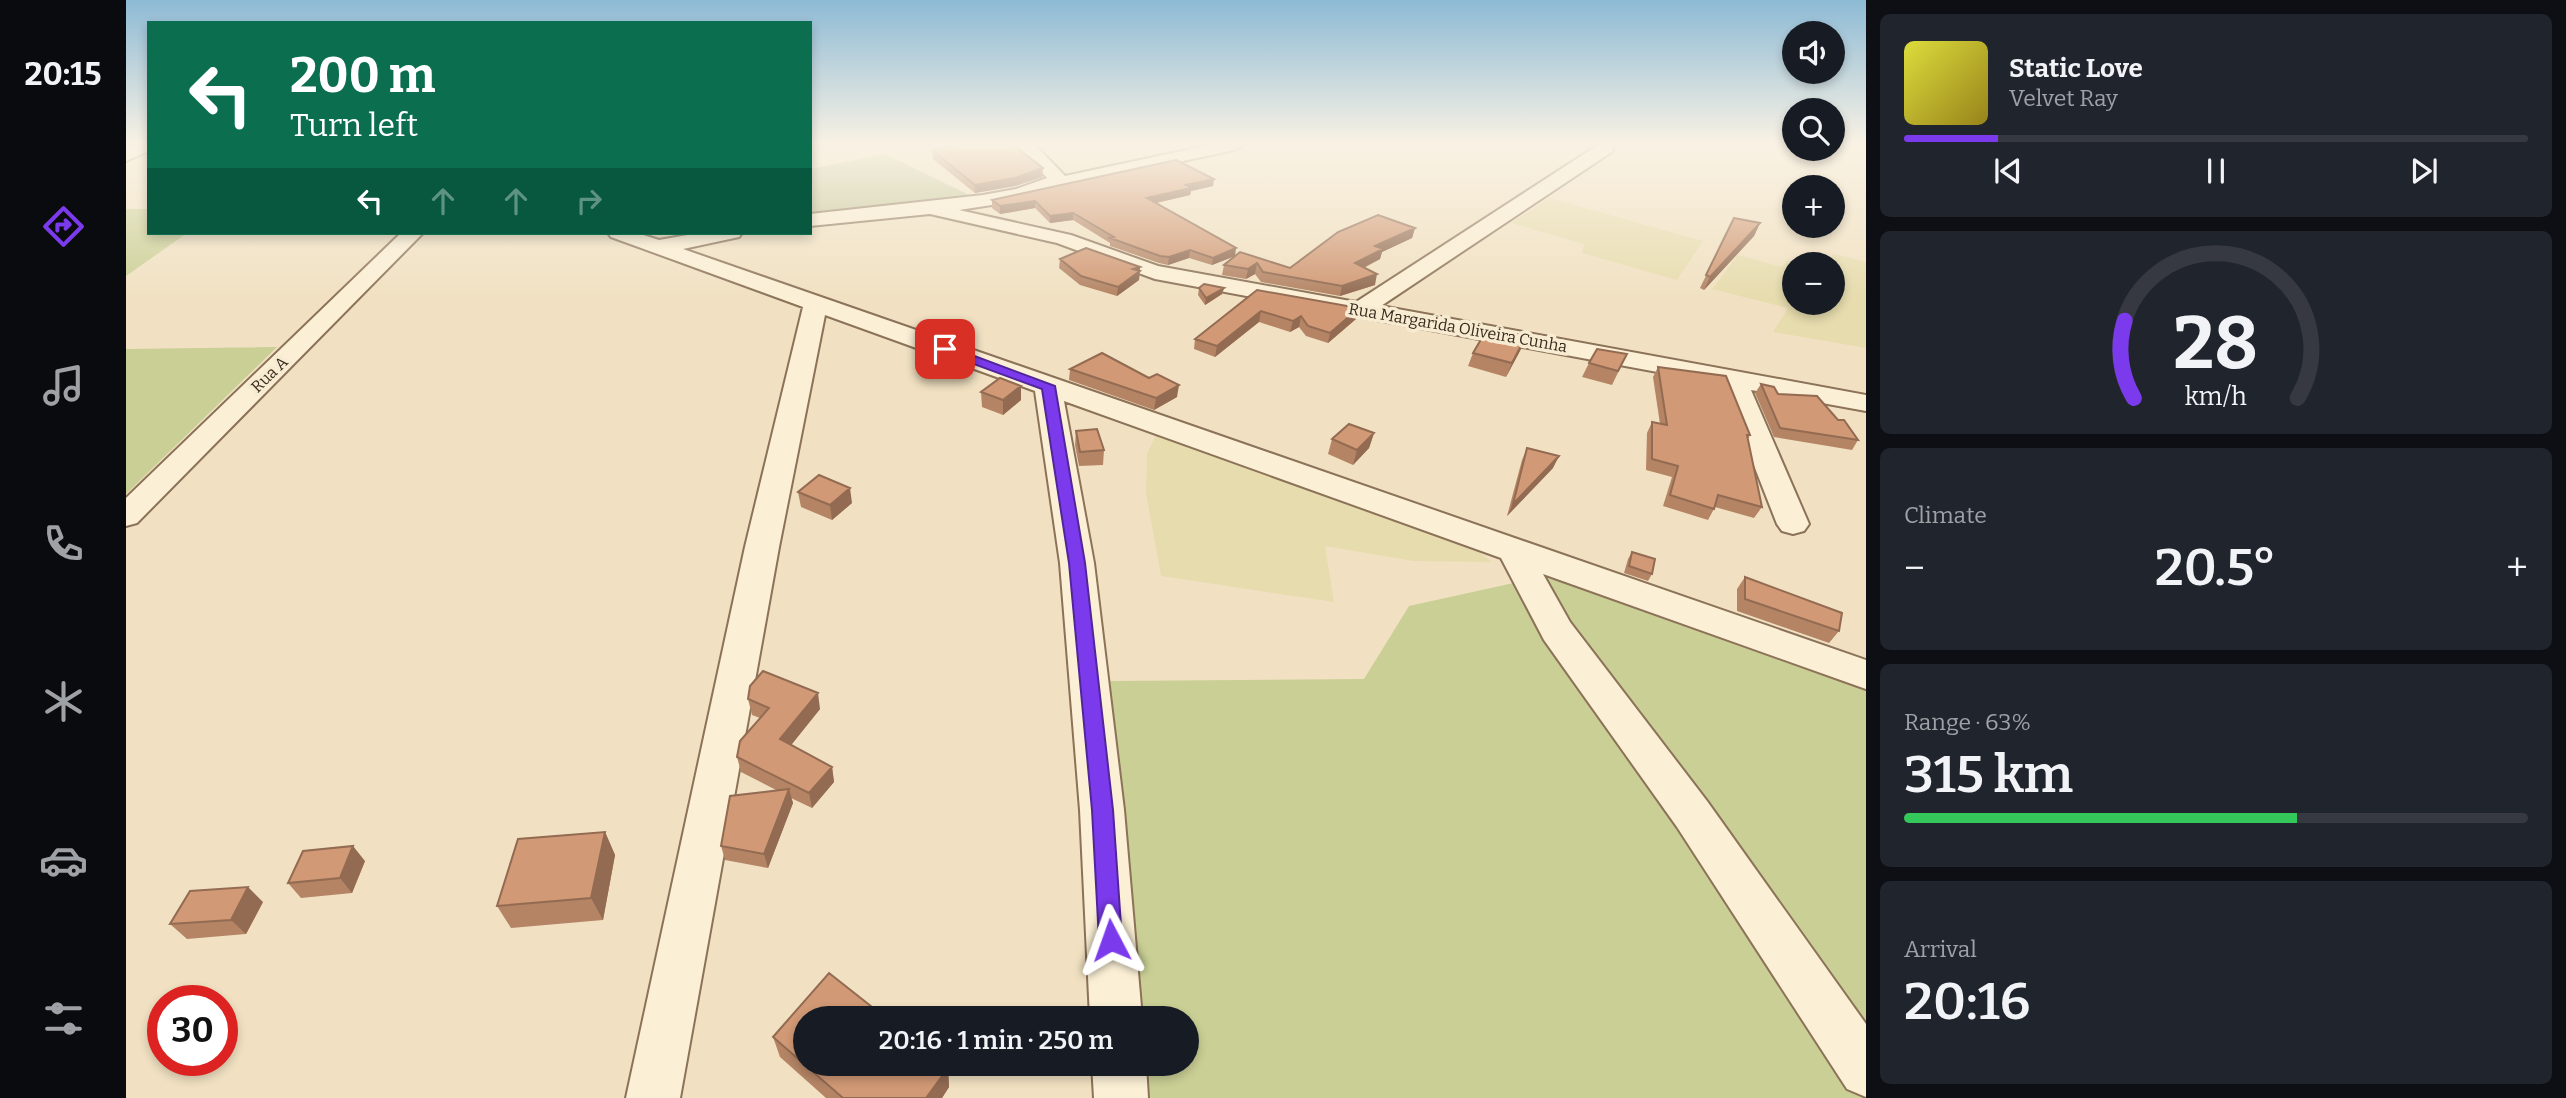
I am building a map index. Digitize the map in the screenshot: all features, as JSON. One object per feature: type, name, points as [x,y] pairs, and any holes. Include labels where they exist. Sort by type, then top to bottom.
[{"type":"street","points":[[812,220],[932,208],[1002,196]]},
{"type":"street","points":[[1361,309],[1532,196]]},
{"type":"street","name":"Rua Margarida Oliveira Cunha","points":[[932,208],[953,216],[1070,240],[1122,262],[1155,272],[1866,403]]},
{"type":"street","name":"Rua A","points":[[126,516],[411,235]]},
{"type":"street","points":[[624,235],[1866,675]]},
{"type":"street","points":[[658,246],[721,235]]},
{"type":"street","points":[[653,1098],[762,547],[816,302]]},
{"type":"street","points":[[1733,378],[1793,524]]},
{"type":"street","points":[[1048,386],[1077,563],[1102,810],[1115,1006]]},
{"type":"street","points":[[1513,550],[1557,631],[1692,814],[1866,1070]]},
{"type":"street","points":[[1120,1076],[1121,1098]]},
{"type":"shaded area","points":[[1549,198],[1703,241],[1677,280],[1582,253],[1584,244],[1511,223]]},
{"type":"shaded area","points":[[1738,255],[1782,267],[1782,306],[1712,289]]},
{"type":"shaded area","points":[[1845,257],[1866,262],[1866,348],[1773,332],[1784,315],[1845,315]]},
{"type":"shaded area","points":[[1159,429],[1471,546],[1492,562],[1413,561],[1325,546],[1334,602],[1161,576],[1146,493],[1147,454]]},
{"type":"green space","points":[[812,196],[969,196],[812,217]]},
{"type":"green space","points":[[126,209],[147,209],[147,235],[184,235],[126,276]]},
{"type":"green space","points":[[277,347],[126,494],[126,349]]},
{"type":"green space","points":[[1541,577],[1608,592],[1866,683],[1866,1098],[1143,1098],[1140,1076],[1199,1076],[1199,1006],[1133,1006],[1110,681],[1364,679],[1409,606]]},
{"type":"building","points":[[1009,196],[1155,196],[1147,198],[1236,248],[1213,258],[1190,250],[1169,257],[1160,256],[1110,238],[1114,237],[1073,213],[1050,216],[1035,201],[1000,206],[992,200]]},
{"type":"building","points":[[1378,215],[1415,228],[1375,246],[1383,249],[1355,263],[1377,274],[1342,286],[1263,272],[1257,263],[1248,269],[1224,265],[1240,252],[1290,268],[1338,232]]},
{"type":"building","points":[[1734,218],[1760,223],[1710,277],[1706,275]]},
{"type":"building","points":[[1086,248],[1140,267],[1133,269],[1140,271],[1118,287],[1081,276],[1060,259]]},
{"type":"building","points":[[1204,284],[1224,288],[1206,298],[1199,288]]},
{"type":"building","points":[[1257,290],[1359,308],[1330,333],[1308,326],[1301,316],[1293,321],[1261,311],[1217,346],[1195,339]]},
{"type":"building","points":[[1501,331],[1526,336],[1512,363],[1473,353],[1483,336],[1497,340]]},
{"type":"building","points":[[1597,349],[1627,354],[1618,371],[1589,363]]},
{"type":"building","points":[[1102,353],[1149,378],[1157,374],[1179,385],[1156,398],[1070,369]]},
{"type":"building","points":[[1658,367],[1726,376],[1750,435],[1747,435],[1762,507],[1718,495],[1714,509],[1670,495],[1678,466],[1652,459],[1652,422],[1667,425]]},
{"type":"building","points":[[1000,378],[1021,386],[1003,400],[981,392]]},
{"type":"building","points":[[1761,384],[1774,387],[1778,394],[1817,396],[1838,420],[1844,420],[1858,440],[1780,428]]},
{"type":"building","points":[[1349,424],[1374,433],[1357,450],[1332,439]]},
{"type":"building","points":[[1097,429],[1104,450],[1080,452],[1076,431]]},
{"type":"building","points":[[1527,448],[1559,456],[1513,504]]},
{"type":"building","points":[[819,475],[850,488],[830,505],[798,492]]},
{"type":"building","points":[[1632,552],[1655,559],[1652,574],[1629,566]]},
{"type":"building","points":[[1745,577],[1842,613],[1839,631],[1745,599]]},
{"type":"building","points":[[763,671],[818,693],[780,739],[832,767],[809,793],[737,757],[740,741],[769,708],[748,699],[750,686]]},
{"type":"building","points":[[789,789],[764,854],[721,846],[730,796]]},
{"type":"building","points":[[605,832],[591,898],[497,906],[518,839]]},
{"type":"building","points":[[353,846],[340,878],[288,883],[303,851]]},
{"type":"building","points":[[248,887],[231,920],[170,924],[190,891]]},
{"type":"building","points":[[829,973],[871,1006],[800,1006]]},
{"type":"building","points":[[793,1014],[793,1054],[773,1037]]},
{"type":"building","points":[[818,1076],[942,1076],[926,1098],[843,1098]]},
{"type":"route","points":[[945,349],[1048,386],[1077,563],[1102,810],[1111,940]]}]
